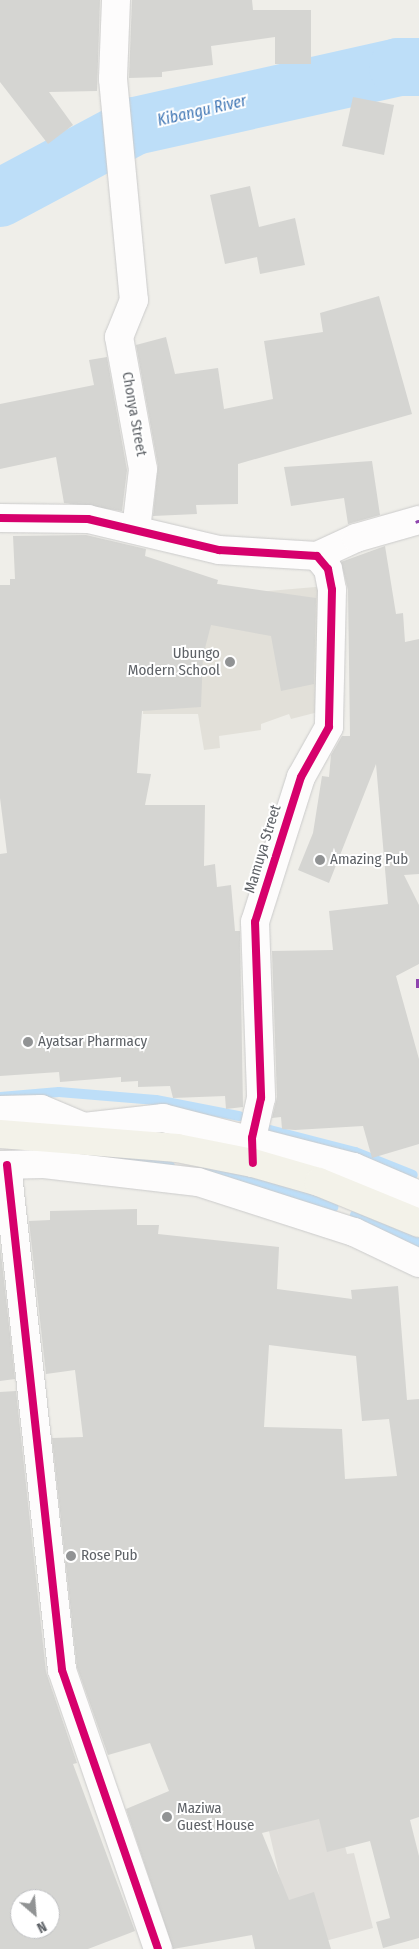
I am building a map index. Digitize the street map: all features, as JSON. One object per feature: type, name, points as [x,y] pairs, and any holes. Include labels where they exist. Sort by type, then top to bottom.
[{"type":"main road","points":[[0,1134],[176,1148],[253,1150],[319,1182],[419,1223]]},
{"type":"street","name":"Chonya Street","points":[[116,0],[113,79],[134,300],[119,337],[144,469],[136,530]]},
{"type":"street","points":[[0,518],[55,516],[136,530],[219,550],[317,556],[356,538],[419,520]]},
{"type":"street","name":"Mamuya Street","points":[[253,1150],[261,1098],[255,922],[298,786],[329,727],[332,579],[317,556]]},
{"type":"street","points":[[0,1110],[42,1109],[84,1127],[163,1118],[253,1150],[354,1167],[419,1195]]},
{"type":"street","points":[[158,1949],[62,1670],[3,1165],[44,1164],[198,1182],[354,1232],[419,1263]]},
{"type":"shaded area","points":[[213,583],[257,592],[327,586],[326,710],[291,719],[289,714],[261,724],[261,730],[219,736],[220,748],[204,750],[198,714],[143,714],[145,639]]},
{"type":"shaded area","points":[[311,1711],[347,1854],[354,1853],[373,1928],[296,1949],[263,1805]]},
{"type":"building","points":[[0,0],[100,0],[97,91],[49,92],[73,125],[48,144],[0,82]]},
{"type":"building","points":[[132,0],[252,0],[253,10],[311,10],[311,64],[275,64],[275,37],[211,46],[213,65],[162,72],[162,77],[129,78]]},
{"type":"building","points":[[353,97],[394,105],[384,155],[342,146]]},
{"type":"building","points":[[250,186],[259,227],[295,218],[305,265],[260,274],[257,257],[225,264],[210,195]]},
{"type":"building","points":[[379,296],[412,414],[238,464],[238,504],[196,505],[197,514],[153,516],[158,466],[136,345],[166,337],[175,374],[218,368],[224,409],[273,399],[264,341],[323,332],[320,313]]},
{"type":"building","points":[[107,357],[127,470],[122,511],[64,503],[56,457],[0,469],[0,404],[94,385],[89,360]]},
{"type":"building","points":[[372,461],[380,515],[348,524],[344,498],[291,506],[284,467]]},
{"type":"building","points":[[86,535],[146,549],[145,556],[218,580],[217,584],[316,598],[314,684],[281,691],[271,636],[211,625],[203,656],[201,707],[142,711],[137,773],[151,774],[145,805],[205,805],[204,866],[215,864],[217,887],[231,885],[235,931],[240,931],[243,1107],[226,1109],[225,1096],[173,1098],[170,1086],[138,1087],[138,1081],[121,1082],[121,1077],[60,1082],[59,1072],[0,1076],[0,854],[7,853],[0,798],[0,585],[10,585],[10,579],[15,579],[13,536]]},
{"type":"building","points":[[385,546],[396,614],[403,613],[405,642],[419,639],[419,874],[404,875],[419,905],[419,964],[396,976],[419,1059],[419,1144],[372,1158],[363,1126],[282,1129],[281,1117],[272,1118],[277,1097],[272,951],[333,950],[329,911],[388,904],[376,764],[329,883],[298,870],[313,833],[322,776],[329,777],[331,755],[342,736],[350,736],[348,590],[341,562]]},
{"type":"building","points":[[137,1209],[137,1225],[159,1225],[158,1234],[279,1247],[277,1289],[352,1299],[351,1290],[398,1286],[407,1400],[419,1399],[419,1817],[410,1820],[419,1856],[419,1938],[383,1948],[376,1922],[390,1918],[370,1841],[327,1852],[319,1819],[262,1833],[289,1900],[314,1892],[331,1949],[255,1949],[252,1935],[173,1949],[126,1809],[169,1791],[150,1743],[108,1755],[77,1667],[52,1438],[83,1437],[75,1370],[46,1374],[29,1221],[50,1220],[50,1211]],"holes":[[[269,1345],[356,1356],[362,1421],[389,1419],[397,1476],[345,1479],[342,1429],[264,1427]]]},
{"type":"building","points":[[0,1245],[15,1379],[0,1381]]},
{"type":"building","points":[[16,1391],[46,1672],[77,1763],[73,1764],[135,1931],[88,1949],[0,1949],[0,1392]]},
{"type":"waterway","name":"Kibangu River","points":[[0,198],[135,126],[398,67],[419,67]]},
{"type":"waterway","points":[[122,113],[135,126]]},
{"type":"waterway","points":[[0,1097],[59,1092],[156,1100],[239,1116]]},
{"type":"waterway","points":[[270,1130],[355,1152],[413,1175]]},
{"type":"waterway","points":[[111,1155],[170,1166]]},
{"type":"waterway","points":[[204,1171],[250,1179],[333,1207]]},
{"type":"waterway","points":[[355,1215],[419,1243]]},
{"type":"marked path","points":[[419,979],[419,988]]},
{"type":"cycle path","points":[[0,518],[88,519],[219,550],[317,556],[328,569],[332,590],[329,727],[301,777],[255,922],[261,1098],[252,1138],[253,1163]]},
{"type":"cycle path","points":[[7,1165],[62,1670],[158,1949]]},
{"type":"place","name":"Ubungo Modern School","points":[[230,662]]},
{"type":"place","name":"Amazing Pub","points":[[320,860]]},
{"type":"place","name":"Ayatsar Pharmacy","points":[[28,1042]]},
{"type":"place","name":"Rose Pub","points":[[71,1556]]},
{"type":"place","name":"Maziwa Guest House","points":[[167,1817]]}]
